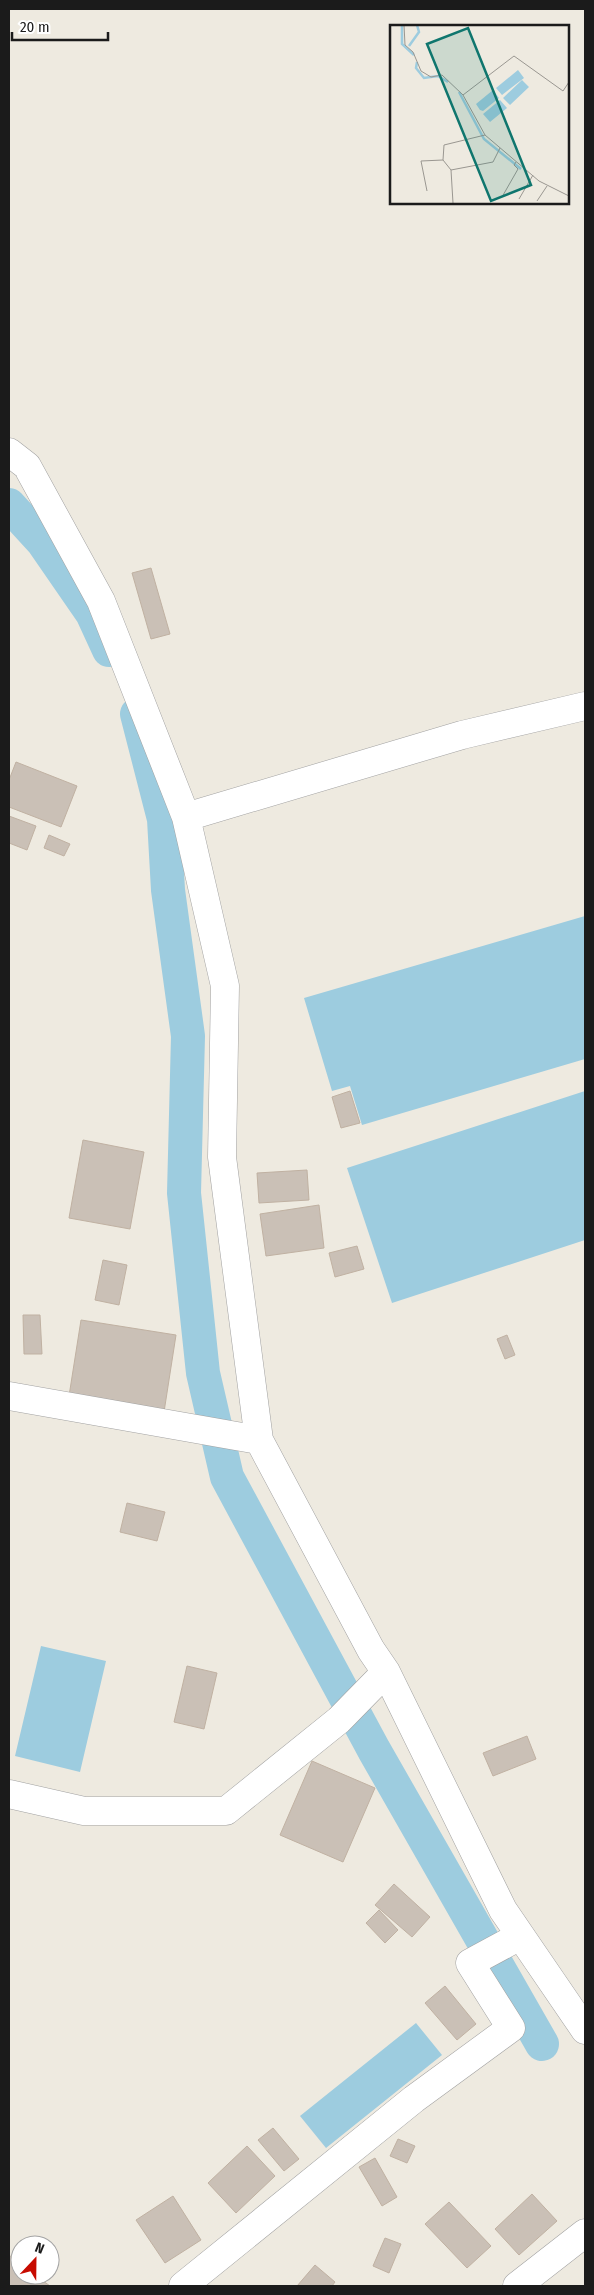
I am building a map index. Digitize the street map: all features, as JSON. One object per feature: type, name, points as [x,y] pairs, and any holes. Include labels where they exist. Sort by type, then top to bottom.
[{"type":"street","points":[[9,452],[27,466],[101,601],[186,817],[225,986],[222,1157],[259,1440],[371,1650],[386,1672],[503,1910],[585,2030]]},
{"type":"street","points":[[186,817],[462,735],[585,706]]},
{"type":"street","points":[[9,1396],[259,1440]]},
{"type":"street","points":[[9,1794],[84,1811],[226,1811],[339,1720],[386,1672]]},
{"type":"street","points":[[183,2286],[414,2099],[511,2028],[470,1963],[520,1936]]},
{"type":"street","points":[[517,2286],[585,2233]]},
{"type":"water","points":[[585,916],[585,1059],[362,1125],[350,1086],[332,1091],[304,998]]},
{"type":"water","points":[[585,1091],[585,1240],[392,1303],[347,1168]]},
{"type":"water","points":[[41,1646],[106,1661],[80,1772],[15,1756]]},
{"type":"water","points":[[416,2023],[442,2055],[326,2148],[300,2116]]},
{"type":"building","points":[[151,568],[170,634],[151,639],[132,573]]},
{"type":"building","points":[[16,762],[77,786],[61,827],[9,807],[9,780]]},
{"type":"building","points":[[9,816],[36,826],[27,850],[9,843]]},
{"type":"building","points":[[49,835],[70,844],[64,856],[44,848]]},
{"type":"building","points":[[350,1091],[360,1123],[341,1128],[332,1097]]},
{"type":"building","points":[[83,1140],[144,1152],[130,1229],[69,1218]]},
{"type":"building","points":[[307,1170],[309,1200],[259,1203],[257,1173]]},
{"type":"building","points":[[319,1205],[324,1248],[266,1256],[260,1214]]},
{"type":"building","points":[[357,1246],[364,1269],[335,1277],[329,1253]]},
{"type":"building","points":[[103,1260],[127,1265],[119,1305],[95,1300]]},
{"type":"building","points":[[23,1315],[40,1315],[42,1354],[24,1354]]},
{"type":"building","points":[[81,1320],[176,1335],[164,1412],[69,1396]]},
{"type":"building","points":[[507,1335],[515,1355],[505,1359],[497,1339]]},
{"type":"building","points":[[127,1503],[165,1512],[157,1541],[120,1532]]},
{"type":"building","points":[[187,1666],[217,1673],[204,1729],[174,1722]]},
{"type":"building","points":[[527,1736],[536,1759],[493,1776],[483,1753]]},
{"type":"building","points":[[312,1761],[375,1788],[343,1862],[280,1835]]},
{"type":"building","points":[[394,1884],[430,1917],[412,1937],[375,1905]]},
{"type":"building","points":[[379,1910],[398,1930],[385,1943],[366,1923]]},
{"type":"building","points":[[445,1986],[476,2024],[457,2040],[425,2003]]},
{"type":"building","points":[[273,2128],[299,2159],[284,2171],[258,2140]]},
{"type":"building","points":[[398,2139],[415,2146],[407,2163],[390,2156]]},
{"type":"building","points":[[247,2146],[275,2176],[236,2213],[208,2183]]},
{"type":"building","points":[[375,2158],[397,2197],[382,2206],[359,2167]]},
{"type":"building","points":[[532,2194],[557,2221],[519,2255],[495,2229]]},
{"type":"building","points":[[173,2196],[201,2240],[165,2263],[136,2220]]},
{"type":"building","points":[[449,2202],[491,2246],[467,2268],[425,2224]]},
{"type":"building","points":[[385,2238],[401,2244],[389,2273],[373,2266]]},
{"type":"building","points":[[9,2255],[10,2285],[50,2286],[9,2286]]},
{"type":"building","points":[[315,2265],[335,2282],[332,2286],[297,2286]]},
{"type":"waterway","points":[[9,505],[43,542],[92,613],[109,650]]},
{"type":"waterway","points":[[137,714],[164,819],[168,890],[188,1036],[184,1193],[203,1373],[227,1477],[374,1750],[542,2044]]}]
